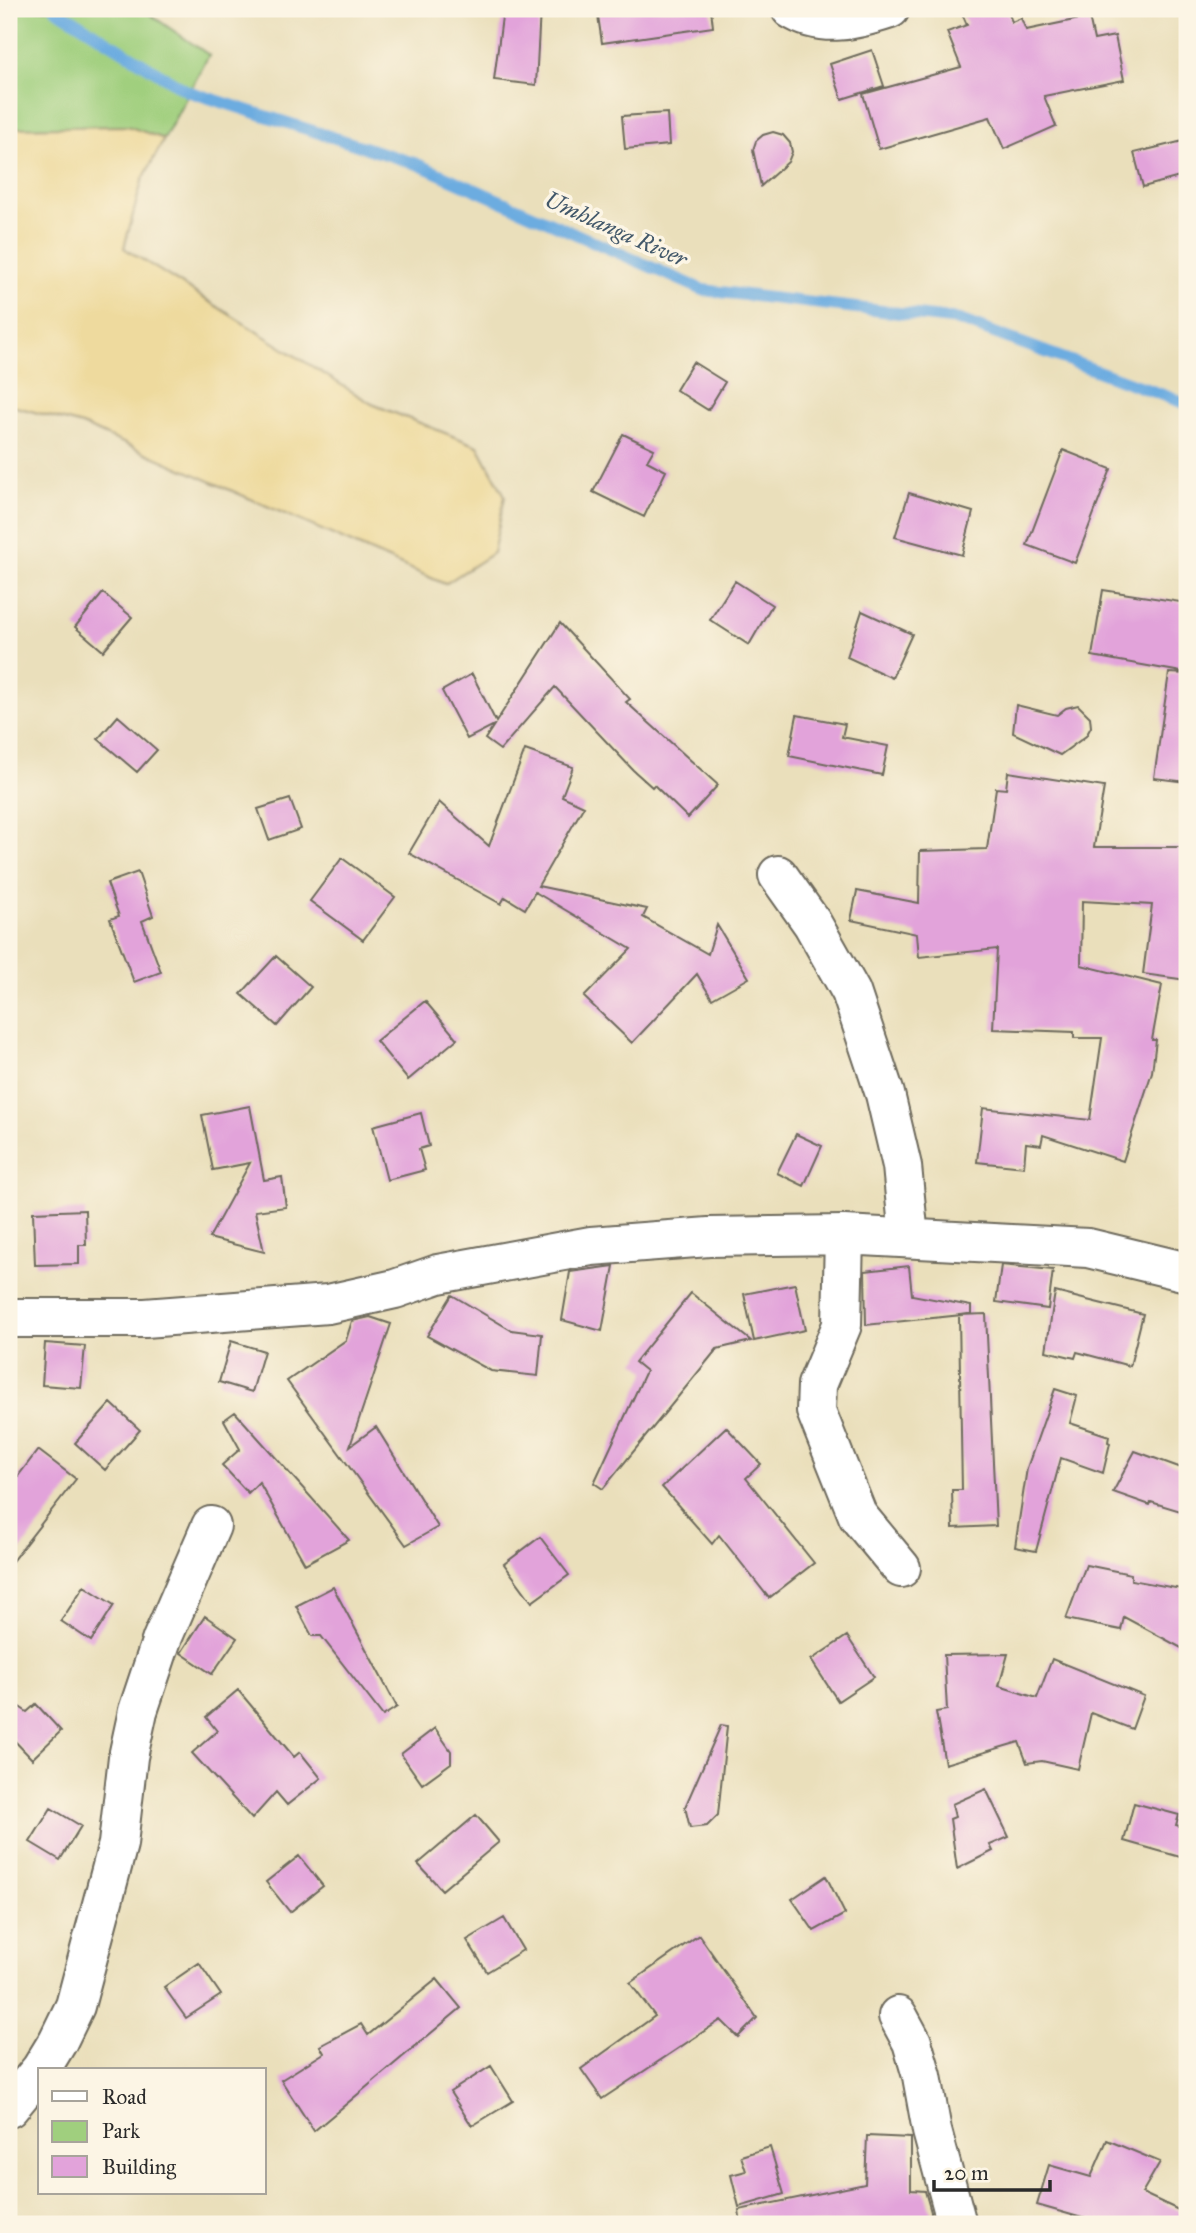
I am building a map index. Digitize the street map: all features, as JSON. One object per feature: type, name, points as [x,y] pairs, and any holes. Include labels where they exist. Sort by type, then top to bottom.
[{"type":"street","points":[[791,9],[801,15],[827,22],[860,18],[890,9]]},
{"type":"street","points":[[778,875],[812,923],[851,992],[885,1094],[902,1166],[909,1238]]},
{"type":"street","points":[[844,1235],[842,1325],[817,1385],[816,1412],[858,1516],[901,1569]]},
{"type":"street","points":[[9,1318],[145,1318],[328,1304],[395,1289],[438,1274],[591,1246],[709,1237],[844,1235],[1088,1248],[1187,1272]]},
{"type":"street","points":[[42,2068],[75,2006],[118,1843],[128,1757],[138,1711],[162,1639],[211,1526]]},
{"type":"street","points":[[898,2017],[912,2042],[922,2076],[932,2131],[957,2224]]},
{"type":"street","points":[[9,2108],[38,2073]]},
{"type":"green space","points":[[9,9],[142,9],[209,55],[164,139],[127,126],[13,128],[9,124]]},
{"type":"sand","points":[[9,124],[13,128],[127,126],[164,139],[142,181],[124,248],[372,404],[478,446],[505,496],[493,553],[445,584],[82,425],[9,405]]},
{"type":"building","points":[[503,9],[540,9],[536,85],[494,80]]},
{"type":"building","points":[[597,9],[711,9],[713,27],[602,43]]},
{"type":"building","points":[[960,9],[1007,9],[1012,22],[1021,18],[1026,30],[1089,17],[1094,40],[1115,36],[1124,80],[1044,96],[1056,126],[1004,149],[990,117],[879,149],[863,94],[961,67],[947,32],[967,25]]},
{"type":"building","points":[[872,50],[884,86],[842,99],[830,64]]},
{"type":"building","points":[[667,113],[669,145],[625,149],[622,116]]},
{"type":"building","points":[[773,132],[783,135],[790,143],[792,152],[788,162],[761,186],[753,150],[756,141]]},
{"type":"building","points":[[1187,140],[1187,175],[1143,187],[1134,153]]},
{"type":"building","points":[[693,362],[725,382],[708,410],[676,390]]},
{"type":"building","points":[[623,434],[654,449],[647,461],[666,471],[644,517],[593,492]]},
{"type":"building","points":[[1063,450],[1111,469],[1075,563],[1027,545]]},
{"type":"building","points":[[909,493],[973,512],[962,555],[895,537]]},
{"type":"building","points":[[735,581],[772,605],[749,645],[710,620]]},
{"type":"building","points":[[1103,590],[1187,603],[1187,673],[1092,656]]},
{"type":"building","points":[[103,593],[132,617],[103,651],[75,627]]},
{"type":"building","points":[[862,611],[912,634],[892,678],[847,657]]},
{"type":"building","points":[[560,623],[630,699],[626,702],[718,785],[688,818],[654,785],[652,787],[633,770],[555,687],[500,750],[485,739],[494,725],[467,739],[442,691],[472,674],[496,722]]},
{"type":"building","points":[[1169,673],[1187,674],[1187,782],[1154,778]]},
{"type":"building","points":[[1016,705],[1057,715],[1066,708],[1078,705],[1090,717],[1091,727],[1086,736],[1060,755],[1013,733]]},
{"type":"building","points":[[797,715],[845,724],[842,737],[888,746],[882,775],[789,756]]},
{"type":"building","points":[[118,716],[157,750],[137,772],[98,739]]},
{"type":"building","points":[[525,750],[573,767],[562,796],[584,806],[538,886],[647,909],[643,917],[708,954],[717,925],[749,978],[712,999],[697,974],[632,1043],[584,997],[631,949],[535,892],[525,909],[505,897],[501,904],[409,853],[439,802],[489,846]]},
{"type":"building","points":[[1008,772],[1104,787],[1094,847],[1187,847],[1187,980],[1143,974],[1152,905],[1082,901],[1081,965],[1162,985],[1152,1040],[1156,1040],[1152,1072],[1123,1161],[1043,1135],[1041,1145],[1026,1143],[1024,1167],[977,1162],[983,1108],[1090,1120],[1102,1038],[1074,1038],[1074,1032],[993,1029],[997,949],[919,957],[917,934],[851,920],[857,891],[919,903],[920,851],[987,849],[996,788],[1006,789]]},
{"type":"building","points":[[290,799],[301,829],[269,840],[258,809]]},
{"type":"building","points":[[342,858],[395,897],[363,940],[310,901]]},
{"type":"building","points":[[138,872],[153,916],[142,921],[161,972],[134,982],[110,919],[119,916],[107,883]]},
{"type":"building","points":[[276,956],[311,987],[277,1026],[241,994]]},
{"type":"building","points":[[425,1001],[457,1039],[408,1080],[376,1041]]},
{"type":"building","points":[[250,1106],[264,1180],[282,1177],[286,1207],[255,1211],[264,1252],[209,1238],[250,1163],[213,1170],[202,1115]]},
{"type":"building","points":[[421,1113],[429,1146],[419,1149],[425,1170],[387,1180],[373,1126]]},
{"type":"building","points":[[796,1134],[822,1146],[804,1186],[777,1173]]},
{"type":"building","points":[[85,1210],[86,1245],[79,1245],[79,1264],[35,1265],[33,1212]]},
{"type":"building","points":[[1001,1265],[1053,1270],[1048,1309],[996,1302]]},
{"type":"building","points":[[614,1266],[602,1331],[562,1320],[570,1272]]},
{"type":"building","points":[[909,1266],[912,1295],[971,1306],[971,1314],[866,1325],[865,1271]]},
{"type":"building","points":[[795,1284],[805,1330],[754,1341],[744,1294]]},
{"type":"building","points":[[1055,1292],[1143,1314],[1130,1366],[1077,1352],[1075,1358],[1046,1351]]},
{"type":"building","points":[[691,1293],[751,1341],[717,1349],[603,1489],[594,1483],[646,1371],[635,1362]]},
{"type":"building","points":[[452,1295],[511,1330],[542,1334],[538,1376],[491,1371],[427,1336]]},
{"type":"building","points":[[986,1314],[996,1526],[953,1528],[952,1490],[962,1490],[959,1315]]},
{"type":"building","points":[[370,1317],[391,1324],[350,1446],[376,1427],[438,1527],[406,1545],[287,1381],[346,1340],[352,1321]]},
{"type":"building","points":[[231,1341],[264,1351],[252,1392],[219,1382]]},
{"type":"building","points":[[45,1343],[85,1346],[81,1388],[42,1385]]},
{"type":"building","points":[[1055,1389],[1077,1396],[1070,1423],[1109,1436],[1110,1443],[1103,1473],[1061,1458],[1036,1551],[1015,1547],[1027,1468]]},
{"type":"building","points":[[111,1403],[140,1430],[105,1470],[75,1443]]},
{"type":"building","points":[[235,1412],[349,1540],[305,1564],[259,1482],[248,1493],[222,1465],[240,1449],[224,1420]]},
{"type":"building","points":[[726,1427],[761,1464],[746,1478],[814,1563],[769,1598],[719,1535],[712,1544],[662,1487]]},
{"type":"building","points":[[38,1450],[76,1479],[9,1565],[9,1488]]},
{"type":"building","points":[[1135,1451],[1187,1470],[1187,1513],[1151,1502],[1150,1505],[1113,1492]]},
{"type":"building","points":[[540,1537],[569,1575],[532,1602],[504,1564]]},
{"type":"building","points":[[1086,1565],[1131,1574],[1131,1580],[1187,1590],[1187,1651],[1124,1617],[1121,1630],[1066,1619]]},
{"type":"building","points":[[84,1586],[114,1605],[91,1641],[61,1621]]},
{"type":"building","points":[[333,1587],[397,1707],[383,1716],[321,1636],[312,1636],[296,1606]]},
{"type":"building","points":[[205,1616],[237,1638],[212,1674],[181,1653]]},
{"type":"building","points":[[847,1636],[874,1677],[838,1701],[811,1660]]},
{"type":"building","points":[[1008,1654],[999,1686],[1037,1698],[1052,1659],[1144,1696],[1132,1729],[1091,1713],[1078,1769],[1042,1761],[1027,1763],[1019,1742],[945,1764],[936,1712],[947,1710],[944,1655]]},
{"type":"building","points":[[238,1690],[294,1757],[300,1752],[321,1778],[287,1805],[276,1792],[252,1819],[192,1753],[217,1731],[206,1717]]},
{"type":"building","points":[[9,1700],[27,1712],[36,1704],[61,1731],[32,1759],[9,1735]]},
{"type":"building","points":[[721,1725],[727,1726],[718,1815],[707,1826],[690,1828],[685,1807]]},
{"type":"building","points":[[435,1728],[451,1751],[451,1763],[422,1784],[401,1754]]},
{"type":"building","points":[[986,1789],[1009,1837],[990,1845],[993,1851],[957,1869],[950,1819],[955,1817],[952,1804]]},
{"type":"building","points":[[1134,1803],[1179,1815],[1176,1825],[1187,1828],[1187,1859],[1124,1841]]},
{"type":"building","points":[[51,1808],[81,1826],[60,1860],[30,1842]]},
{"type":"building","points":[[476,1815],[499,1842],[442,1890],[418,1864]]},
{"type":"building","points":[[299,1856],[323,1886],[290,1912],[266,1882]]},
{"type":"building","points":[[826,1876],[845,1914],[814,1931],[792,1899]]},
{"type":"building","points":[[504,1918],[523,1950],[487,1972],[467,1940]]},
{"type":"building","points":[[699,1935],[757,2018],[738,2037],[721,2020],[602,2099],[581,2069],[655,2016],[630,1983]]},
{"type":"building","points":[[199,1963],[221,1995],[186,2018],[164,1987]]},
{"type":"building","points":[[437,1979],[461,2008],[314,2131],[281,2080],[324,2053],[320,2046],[361,2024],[368,2035]]},
{"type":"building","points":[[491,2066],[513,2101],[472,2126],[450,2092]]},
{"type":"building","points":[[867,2136],[911,2138],[911,2190],[925,2191],[931,2212],[930,2224],[741,2224],[739,2210],[865,2184]]},
{"type":"building","points":[[1107,2140],[1160,2162],[1142,2193],[1187,2214],[1187,2224],[1103,2224],[1037,2205],[1049,2165],[1091,2177]]},
{"type":"building","points":[[770,2147],[784,2194],[739,2207],[731,2175],[746,2171],[741,2156]]},
{"type":"waterway","name":"Umhlanga River","points":[[56,9],[187,91],[417,164],[703,290],[959,320],[1187,404]]}]
